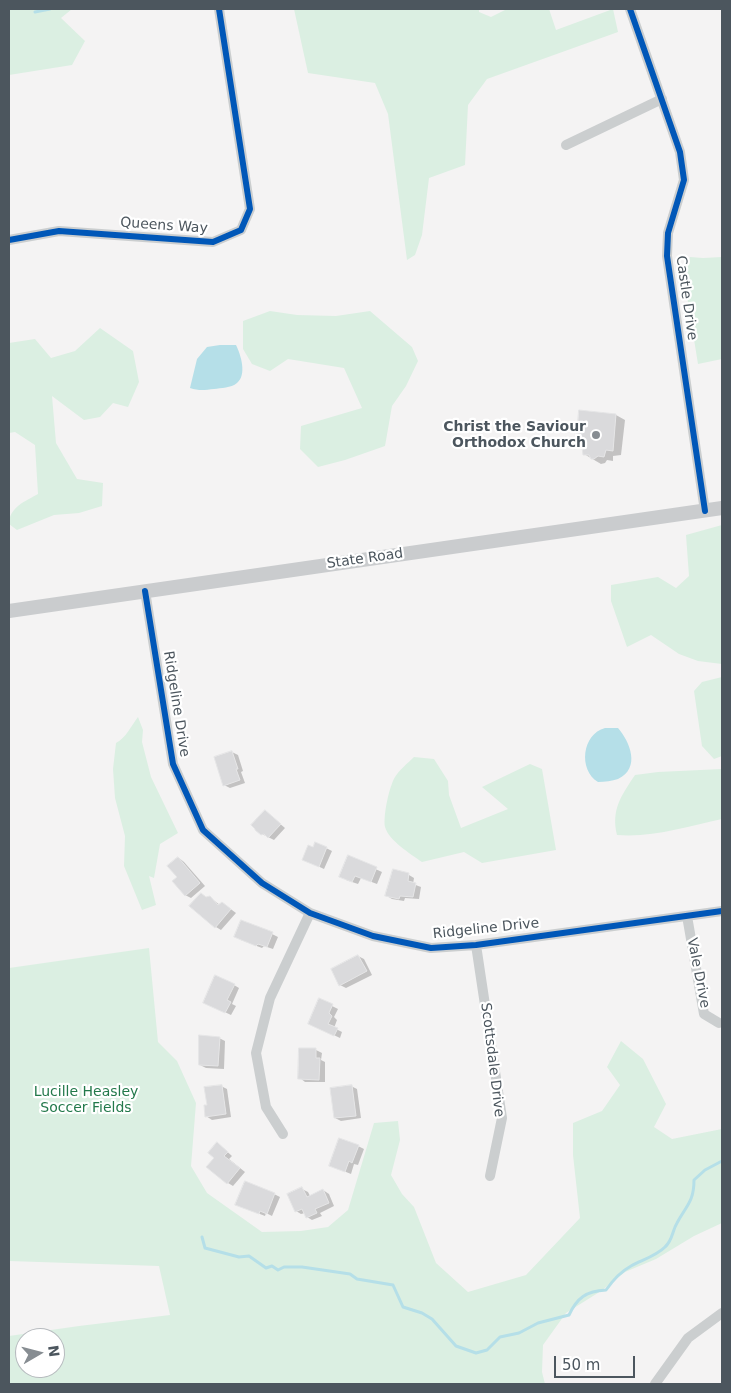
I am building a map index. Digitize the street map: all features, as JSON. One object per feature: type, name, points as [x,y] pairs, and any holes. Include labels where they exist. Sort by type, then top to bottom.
[{"type":"main road","name":"State Road","points":[[9,611],[722,508]]},
{"type":"street","name":"Queens Way","points":[[9,240],[59,231],[213,242],[241,230],[250,209],[219,9]]},
{"type":"street","name":"Castle Drive","points":[[630,9],[680,152],[684,180],[668,233],[667,256],[705,511]]},
{"type":"street","points":[[566,145],[662,99]]},
{"type":"street","name":"Ridgeline Drive","points":[[146,591],[172,764],[202,830],[262,883],[310,913],[373,936],[431,948],[476,945],[722,911]]},
{"type":"street","points":[[283,1134],[266,1107],[256,1053],[270,998],[310,913]]},
{"type":"street","name":"Vale Drive","points":[[687,916],[704,1014],[720,1023]]},
{"type":"street","name":"Scottsdale Drive","points":[[476,945],[502,1118],[490,1176]]},
{"type":"street","points":[[655,1384],[688,1338],[722,1313]]},
{"type":"green space","points":[[9,9],[72,9],[61,18],[85,41],[72,65],[9,75]]},
{"type":"green space","points":[[294,9],[479,9],[479,12],[491,17],[507,9],[549,9],[556,30],[613,9],[618,32],[487,79],[468,105],[465,165],[429,178],[422,235],[415,255],[407,260],[388,114],[375,83],[308,73]]},
{"type":"green space","points":[[690,257],[722,257],[722,359],[698,364],[686,290],[685,274]]},
{"type":"green space","points":[[270,311],[297,315],[336,316],[370,311],[412,347],[418,361],[406,386],[392,406],[385,446],[318,467],[300,449],[301,426],[362,408],[344,368],[288,359],[270,371],[252,364],[243,349],[243,321]]},
{"type":"green space","points":[[100,328],[133,351],[139,382],[128,407],[113,403],[100,417],[84,420],[52,396],[56,443],[77,479],[103,483],[102,506],[79,513],[54,515],[17,530],[9,524],[12,513],[19,505],[38,494],[35,445],[15,432],[9,433],[9,343],[35,339],[51,358],[75,351]]},
{"type":"green space","points":[[722,525],[722,664],[698,661],[679,654],[651,635],[627,647],[611,601],[611,585],[658,577],[676,588],[689,576],[686,535]]},
{"type":"green space","points":[[722,677],[722,756],[714,759],[702,746],[694,691],[702,682]]},
{"type":"green space","points":[[138,717],[143,730],[142,742],[151,777],[178,833],[160,844],[154,878],[149,876],[156,905],[142,910],[124,866],[125,836],[115,798],[113,769],[116,743],[126,735]]},
{"type":"green space","points":[[414,757],[434,759],[448,781],[449,795],[461,828],[508,809],[482,787],[530,764],[542,769],[556,850],[482,863],[464,852],[422,862],[401,847],[387,832],[385,827],[387,802],[395,777]]},
{"type":"green space","points":[[722,769],[722,819],[644,835],[617,835],[615,818],[618,804],[635,775]]},
{"type":"green space","name":"Lucille Heasley Soccer Fields","points":[[149,948],[158,1042],[177,1061],[196,1103],[191,1166],[207,1193],[262,1232],[301,1231],[328,1227],[348,1210],[374,1123],[398,1121],[400,1140],[391,1175],[402,1194],[414,1207],[436,1263],[468,1292],[526,1275],[580,1218],[573,1155],[573,1123],[602,1111],[620,1085],[607,1067],[621,1041],[643,1059],[666,1104],[654,1127],[672,1139],[722,1129],[722,1223],[694,1236],[656,1259],[625,1272],[601,1291],[566,1313],[543,1345],[542,1372],[545,1384],[9,1384],[9,1336],[15,1335],[15,1378],[65,1378],[65,1328],[170,1315],[159,1266],[9,1261],[9,968]]},
{"type":"water","points":[[236,345],[242,365],[240,379],[235,385],[226,387],[202,390],[190,388],[197,359],[207,347]]},
{"type":"water","points":[[605,728],[618,728],[629,747],[631,762],[625,774],[618,779],[598,782],[587,769],[585,753],[591,737]]},
{"type":"building","name":"Christ the Saviour Orthodox Church","points":[[579,410],[616,414],[613,451],[606,450],[604,457],[598,456],[591,459],[589,455],[583,455],[582,447],[576,447]]},
{"type":"building","points":[[232,751],[240,780],[223,786],[214,757]]},
{"type":"building","points":[[265,810],[281,824],[268,838],[264,834],[261,835],[251,825]]},
{"type":"building","points":[[315,842],[327,847],[319,867],[302,860],[308,845],[313,847]]},
{"type":"building","points":[[348,855],[377,867],[371,882],[355,876],[352,882],[339,877]]},
{"type":"building","points":[[178,857],[200,883],[185,896],[172,881],[177,877],[167,866]]},
{"type":"building","points":[[393,869],[409,873],[408,881],[416,883],[413,897],[400,896],[399,899],[385,896]]},
{"type":"building","points":[[201,893],[206,897],[210,896],[218,905],[222,902],[231,909],[215,928],[189,906]]},
{"type":"building","points":[[241,920],[273,932],[267,947],[258,944],[256,946],[234,937]]},
{"type":"building","points":[[358,955],[367,971],[339,986],[331,969]]},
{"type":"building","points":[[215,975],[235,984],[227,1000],[231,1002],[225,1013],[203,1003]]},
{"type":"building","points":[[319,998],[333,1004],[329,1013],[332,1016],[328,1024],[338,1028],[334,1036],[308,1024]]},
{"type":"building","points":[[199,1035],[220,1037],[218,1066],[199,1065]]},
{"type":"building","points":[[299,1048],[316,1048],[316,1058],[320,1058],[319,1080],[298,1079]]},
{"type":"building","points":[[222,1085],[226,1114],[205,1117],[204,1105],[207,1105],[204,1087]]},
{"type":"building","points":[[352,1085],[356,1116],[334,1118],[330,1088]]},
{"type":"building","points":[[339,1138],[359,1145],[352,1163],[349,1161],[345,1172],[329,1166]]},
{"type":"building","points":[[217,1142],[228,1152],[224,1156],[240,1168],[227,1184],[206,1167],[214,1158],[208,1153]]},
{"type":"building","points":[[245,1181],[275,1193],[267,1214],[260,1211],[259,1214],[235,1205]]},
{"type":"building","points":[[302,1187],[307,1197],[323,1189],[329,1203],[315,1209],[317,1213],[306,1218],[302,1209],[295,1212],[287,1194]]},
{"type":"waterway","points":[[35,12],[50,9]]},
{"type":"waterway","points":[[202,1237],[205,1248],[239,1257],[249,1256],[266,1268],[272,1266],[278,1270],[284,1267],[302,1267],[350,1274],[357,1279],[393,1285],[403,1307],[422,1313],[432,1319],[456,1346],[476,1353],[487,1350],[500,1337],[519,1333],[538,1323],[569,1315],[575,1304],[583,1296],[606,1290],[623,1271],[661,1250],[670,1241],[675,1226],[689,1203],[693,1194],[694,1180],[705,1170],[722,1161]]},
{"type":"cycle path","points":[[9,240],[59,231],[213,242],[241,230],[250,209],[219,9]]},
{"type":"cycle path","points":[[630,9],[680,152],[684,180],[668,233],[667,256],[705,511]]},
{"type":"cycle path","points":[[145,591],[173,764],[203,830],[262,883],[310,913],[373,936],[431,948],[476,945],[722,911]]},
{"type":"place","name":"Christ the Saviour Orthodox Church","points":[[596,435]]}]
